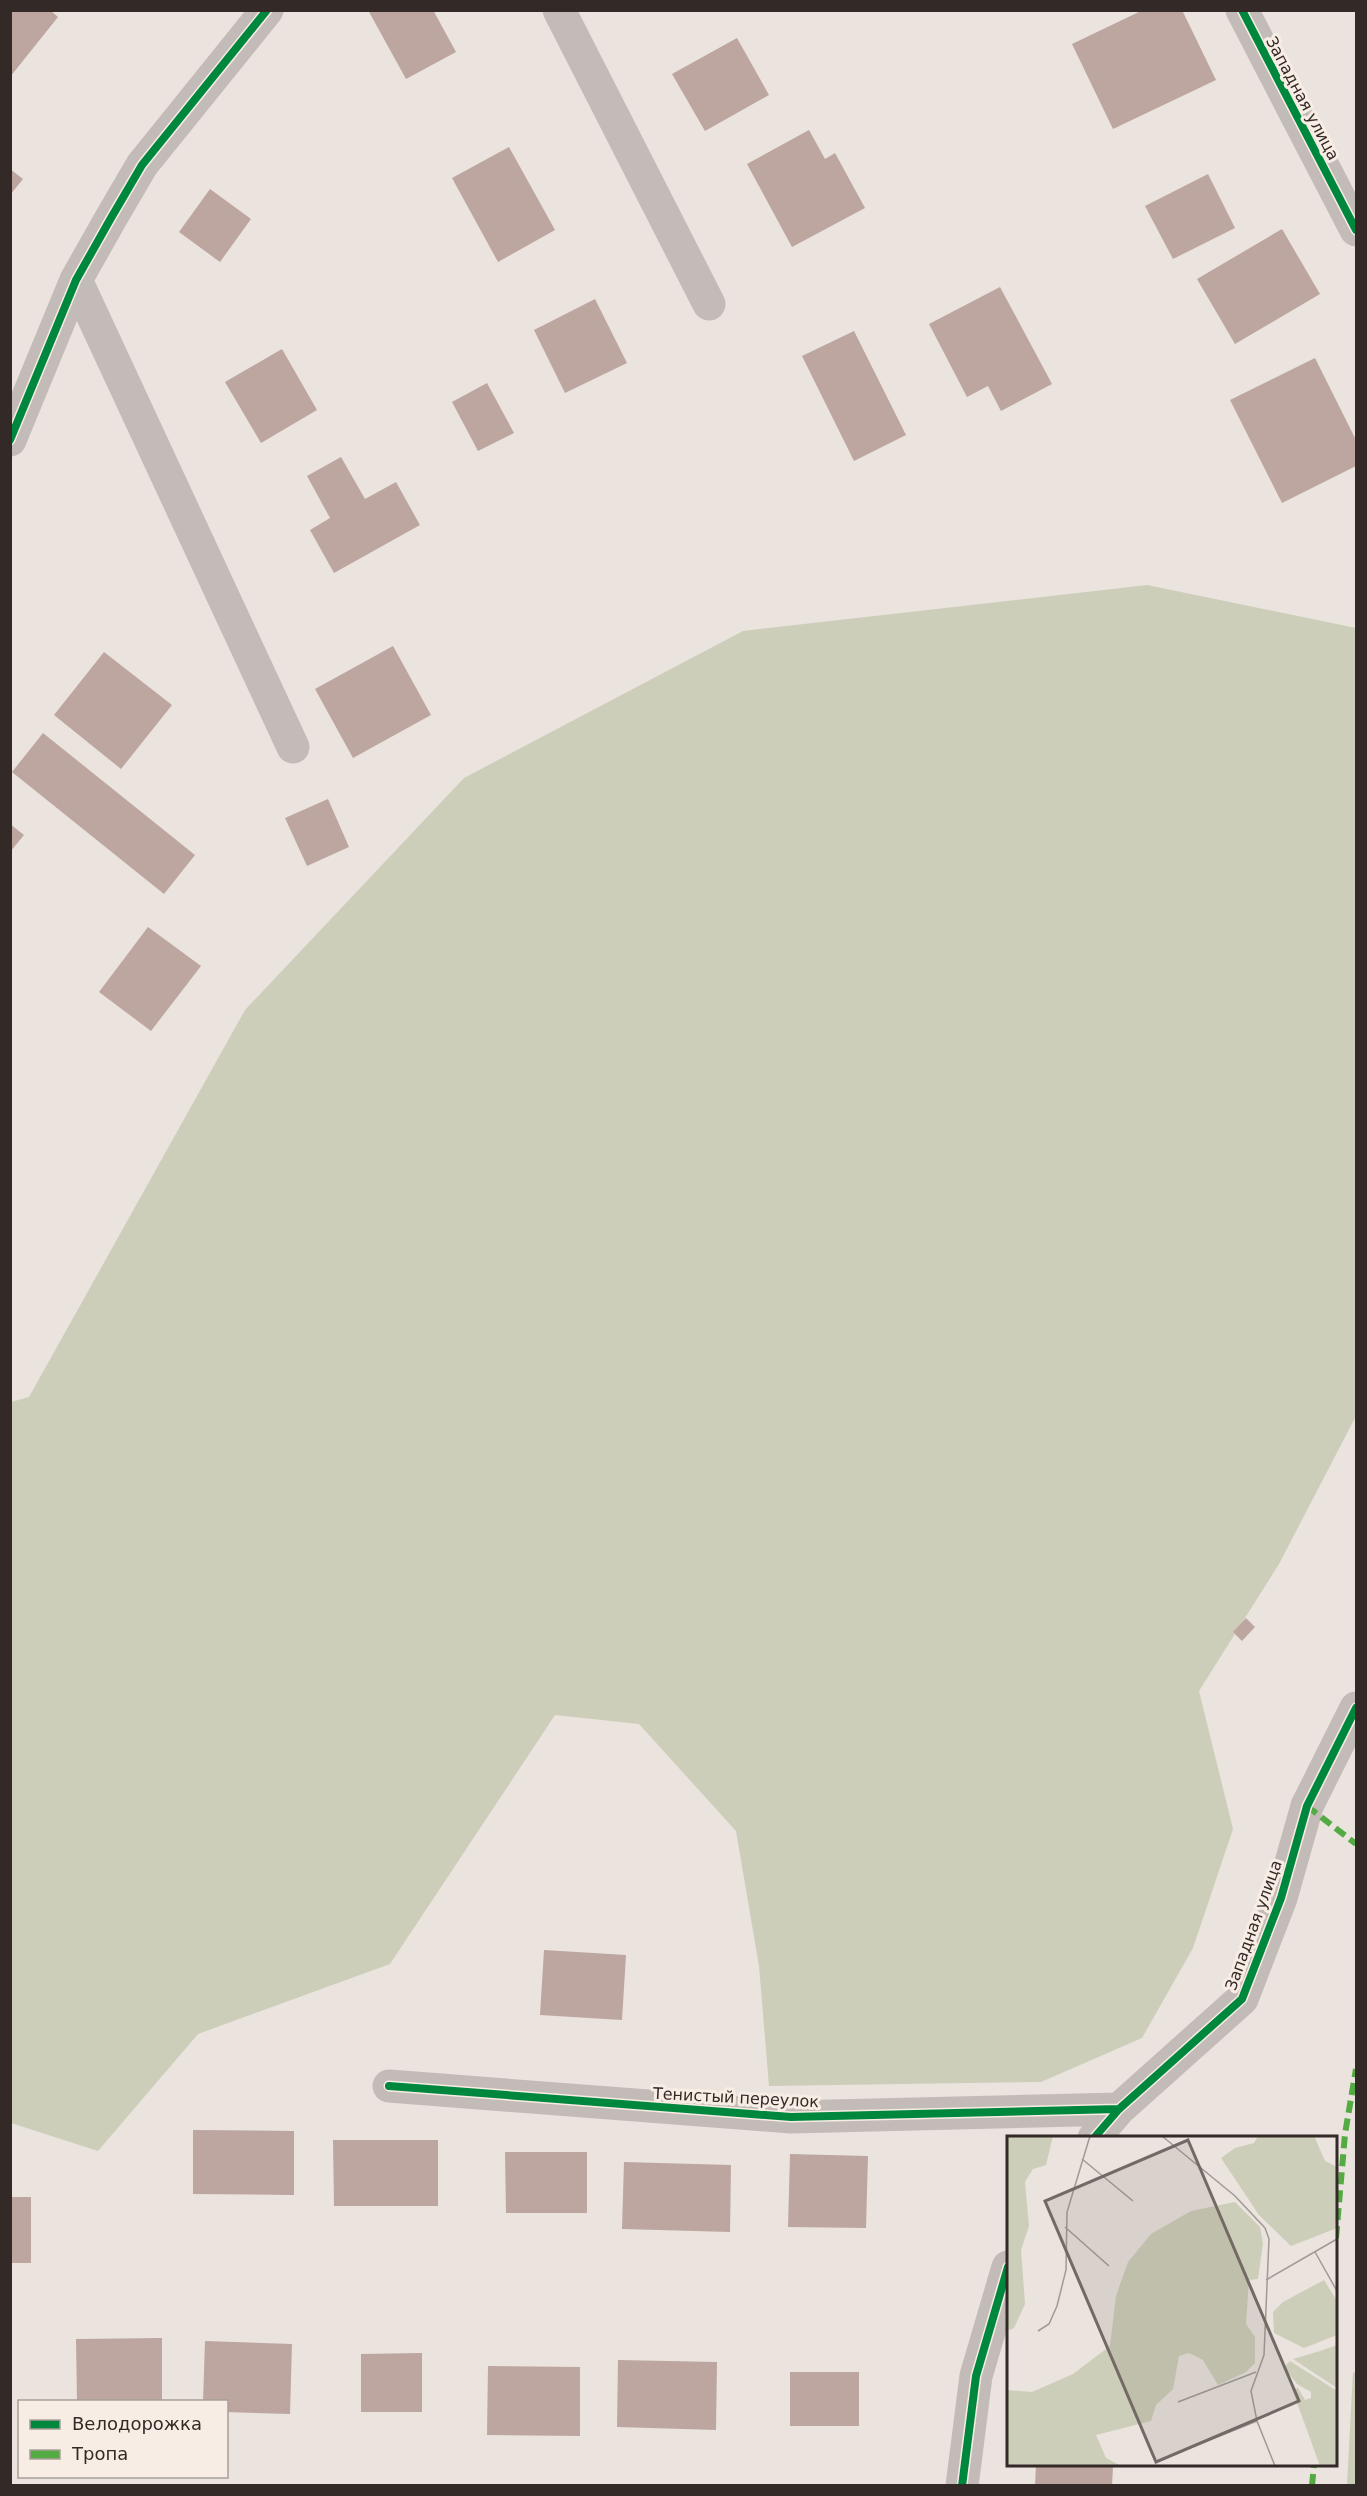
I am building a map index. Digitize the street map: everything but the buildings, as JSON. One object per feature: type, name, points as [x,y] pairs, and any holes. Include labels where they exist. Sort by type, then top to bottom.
[{"type":"street","points":[[10,440],[76,280],[142,165],[267,10]]},
{"type":"street","points":[[559,10],[709,304]]},
{"type":"street","name":"Западная улица","points":[[1242,10],[1356,230]]},
{"type":"street","points":[[76,280],[293,747]]},
{"type":"street","name":"Западная улица","points":[[1096,2136],[1119,2109],[1242,1999],[1281,1898],[1307,1806],[1356,1708]]},
{"type":"street","name":"Тенистый переулок","points":[[389,2086],[791,2117],[1119,2109]]},
{"type":"street","points":[[962,2486],[976,2376],[1007,2270]]},
{"type":"green space","points":[[1147,585],[1356,628],[1356,1416],[1279,1564],[1199,1691],[1233,1829],[1193,1948],[1142,2038],[1041,2082],[769,2086],[759,1966],[736,1831],[639,1724],[555,1715],[390,1964],[198,2034],[98,2151],[11,2123],[11,1402],[29,1397],[245,1010],[464,778],[743,631]]},
{"type":"green space","points":[[1353,2372],[1356,2373],[1356,2485],[1347,2485]]},
{"type":"marked path","points":[[1307,1806],[1356,1844]]},
{"type":"marked path","points":[[1337,2226],[1345,2134],[1356,2069]]},
{"type":"marked path","points":[[1312,2486],[1314,2466]]},
{"type":"cycle path","points":[[10,440],[76,280],[142,165],[267,10]]},
{"type":"cycle path","points":[[1242,10],[1356,230]]},
{"type":"cycle path","points":[[1096,2136],[1119,2109],[1242,1999],[1281,1898],[1307,1806],[1356,1708]]},
{"type":"cycle path","points":[[389,2086],[791,2117],[1119,2109]]},
{"type":"cycle path","points":[[962,2486],[976,2376],[1007,2270]]}]
